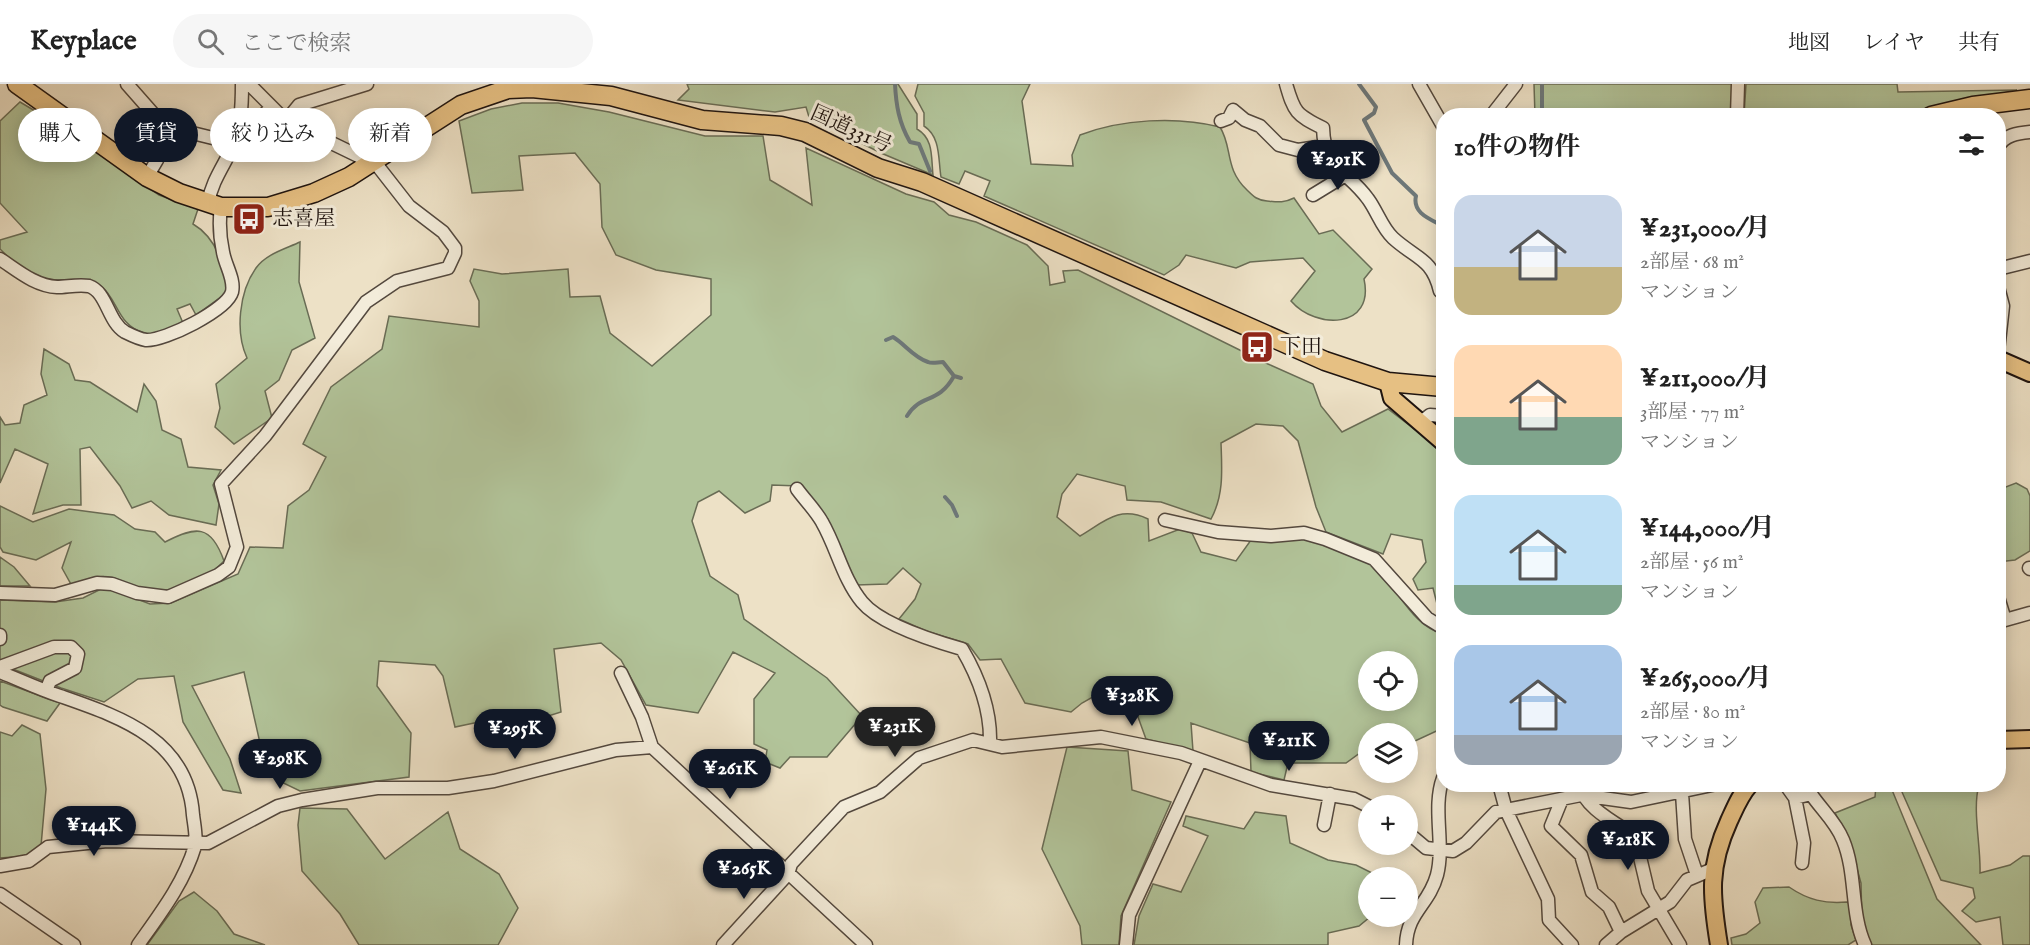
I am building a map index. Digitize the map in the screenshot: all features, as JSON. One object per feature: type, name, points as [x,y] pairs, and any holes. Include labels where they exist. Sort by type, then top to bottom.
[{"type":"highway","name":"国道331号","points":[[17,84],[147,177],[179,193],[214,205],[242,209],[285,204],[332,185],[371,162]]},
{"type":"highway","name":"国道331号","points":[[432,123],[460,105],[508,89],[532,86],[611,96],[702,120],[781,126],[805,132],[878,168],[922,182],[1325,361],[1388,382],[1436,387]]},
{"type":"highway","points":[[1967,108],[2030,99]]},
{"type":"main road","points":[[2006,363],[2030,373]]},
{"type":"main road","points":[[1388,382],[1392,398],[1436,435]]},
{"type":"main road","points":[[2006,740],[2030,740]]},
{"type":"main road","points":[[1719,945],[1705,872],[1743,792]]},
{"type":"street","points":[[127,84],[148,108]]},
{"type":"street","points":[[242,84],[242,108]]},
{"type":"street","points":[[249,84],[271,108]]},
{"type":"street","points":[[297,108],[299,105],[367,84]]},
{"type":"street","points":[[1286,84],[1293,110],[1301,117],[1323,128],[1323,146],[1344,176],[1367,197],[1391,236],[1436,269]]},
{"type":"street","points":[[1419,84],[1436,114]]},
{"type":"street","points":[[1497,108],[1516,84]]},
{"type":"street","points":[[1737,108],[1738,84]]},
{"type":"street","points":[[1221,122],[1229,118],[1233,110],[1245,120],[1260,126],[1279,145],[1298,150],[1323,146]]},
{"type":"street","points":[[2006,138],[2017,133],[2030,132]]},
{"type":"street","points":[[147,177],[156,162]]},
{"type":"street","points":[[1,262],[45,285],[90,287],[98,292],[114,321],[122,330],[146,340],[159,339],[219,309],[228,300],[232,291],[232,280],[223,253],[210,188],[223,162]]},
{"type":"street","points":[[0,593],[55,595],[97,583],[112,584],[137,593],[168,597],[218,575],[229,567],[237,547],[221,484],[265,436],[366,302],[397,281],[448,268],[455,253],[455,249],[443,232],[409,206],[377,165],[371,162]]},
{"type":"street","points":[[1313,195],[1344,176]]},
{"type":"street","points":[[2006,267],[2030,261]]},
{"type":"street","points":[[1421,422],[1430,416],[1436,416]]},
{"type":"street","points":[[796,489],[822,521],[851,586],[863,604],[894,624],[962,649],[974,670],[991,720],[990,743]]},
{"type":"street","points":[[1165,520],[1218,532],[1271,536],[1304,533],[1325,538],[1374,559],[1427,618],[1436,624]]},
{"type":"street","points":[[2006,620],[2030,613]]},
{"type":"street","points":[[0,667],[54,646],[70,647],[78,654],[75,668],[50,681],[46,691]]},
{"type":"street","points":[[0,672],[125,720],[146,733],[165,750],[187,785],[192,803],[195,845],[175,892],[138,945]]},
{"type":"street","points":[[621,674],[642,717],[652,747],[866,945]]},
{"type":"street","points":[[723,945],[788,874],[791,864],[844,807],[880,792],[919,758],[973,740],[1002,747],[1101,737],[1181,753],[1271,785],[1330,794],[1358,803]]},
{"type":"street","points":[[0,866],[29,861],[48,847],[107,841],[195,845],[207,843],[279,806],[302,800],[377,788],[448,788],[482,783],[616,750],[652,747]]},
{"type":"street","points":[[1126,945],[1129,915],[1200,760]]},
{"type":"street","points":[[1406,945],[1407,928],[1432,892],[1438,871],[1442,792]]},
{"type":"street","points":[[1501,792],[1506,810],[1548,899],[1548,920],[1572,945]]},
{"type":"street","points":[[1418,841],[1426,848],[1438,851],[1453,850],[1496,812],[1562,799],[1576,792]]},
{"type":"street","points":[[1582,792],[1606,817],[1635,836],[1648,891],[1680,945]]},
{"type":"street","points":[[1588,792],[1631,802],[1667,792]]},
{"type":"street","points":[[1605,945],[1621,932],[1670,902],[1687,880],[1705,872],[1685,839],[1678,792]]},
{"type":"street","points":[[1791,792],[1795,798],[1804,843],[1802,863]]},
{"type":"street","points":[[1324,825],[1330,794]]},
{"type":"street","points":[[1795,798],[1811,794],[1839,830],[1855,886],[1857,927],[1864,945]]},
{"type":"street","points":[[1562,799],[1551,826],[1581,855],[1592,892],[1609,907],[1621,932]]},
{"type":"street","points":[[0,894],[74,945]]},
{"type":"green space","points":[[687,84],[898,84],[917,114],[917,129],[929,143],[933,175],[881,153],[809,117],[806,107],[775,112],[678,100],[689,89]]},
{"type":"green space","points":[[918,84],[1030,84],[1022,101],[1031,164],[1073,166],[1072,155],[1080,135],[1113,125],[1168,120],[1220,127],[1235,174],[1252,195],[1261,200],[1274,202],[1294,198],[1319,234],[1333,230],[1372,269],[1364,279],[1365,295],[1361,308],[1352,316],[1341,320],[1328,320],[1314,317],[1291,301],[1315,271],[1303,258],[1250,262],[1236,268],[1186,255],[1179,265],[1164,275],[984,196],[990,181],[965,171],[959,184],[941,177],[936,142],[924,126],[924,113],[915,96]]},
{"type":"green space","points":[[1534,84],[1734,84],[1733,108],[1535,108]]},
{"type":"green space","points":[[1746,84],[1897,84],[1898,92],[2017,90],[1936,108],[1744,108]]},
{"type":"green space","points":[[20,102],[30,108],[18,108],[18,162],[102,162],[102,155],[159,195],[198,209],[193,224],[208,237],[219,255],[225,275],[225,294],[196,315],[190,304],[177,309],[183,323],[149,334],[128,324],[107,291],[101,286],[74,279],[40,278],[21,267],[0,249],[0,240],[27,232],[0,203],[0,121]]},
{"type":"green space","points":[[522,103],[558,103],[609,112],[705,136],[763,136],[770,180],[812,205],[806,148],[906,194],[934,202],[949,215],[976,222],[1027,245],[1048,266],[1050,285],[1065,282],[1063,271],[1078,270],[1313,384],[1321,406],[1342,432],[1388,409],[1436,446],[1436,600],[1433,588],[1418,590],[1413,579],[1426,562],[1422,540],[1391,534],[1383,554],[1326,532],[1316,507],[1298,441],[1283,426],[1256,424],[1221,443],[1220,492],[1211,519],[1161,502],[1127,500],[1125,486],[1077,474],[1062,494],[1057,517],[1080,536],[1112,517],[1138,515],[1148,519],[1149,541],[1180,529],[1192,533],[1201,552],[1236,561],[1251,540],[1302,539],[1327,545],[1365,561],[1380,573],[1421,622],[1436,631],[1436,731],[1418,740],[1418,723],[1358,723],[1358,754],[1346,763],[1288,763],[1284,780],[1251,772],[1250,743],[1191,723],[1193,751],[1146,739],[1138,717],[1146,681],[1126,678],[1082,703],[1071,712],[1025,703],[1001,659],[980,660],[968,644],[926,631],[899,619],[915,599],[921,584],[903,568],[887,584],[856,585],[799,486],[772,485],[770,501],[745,513],[719,491],[698,502],[692,521],[710,576],[738,595],[744,619],[827,678],[862,716],[827,757],[790,757],[780,768],[765,762],[767,750],[754,744],[754,699],[775,673],[733,652],[698,713],[646,705],[621,660],[601,643],[554,649],[561,712],[529,722],[530,733],[498,741],[488,720],[455,727],[443,676],[435,665],[379,661],[377,686],[411,733],[409,777],[300,791],[275,779],[262,752],[244,672],[192,686],[230,759],[241,793],[223,790],[183,722],[174,676],[138,679],[104,702],[0,664],[0,600],[55,602],[83,598],[101,589],[116,591],[150,604],[171,603],[238,574],[250,547],[283,548],[288,506],[309,490],[326,457],[303,444],[331,387],[382,349],[389,316],[479,327],[479,301],[470,281],[474,269],[502,274],[568,269],[570,297],[600,296],[610,333],[652,366],[711,315],[711,279],[656,270],[616,255],[602,227],[600,184],[575,153],[519,156],[523,190],[472,193],[459,121],[491,109]]},
{"type":"green space","points":[[300,242],[299,282],[315,338],[292,350],[279,380],[265,391],[272,418],[234,444],[215,427],[220,408],[216,384],[247,358],[243,348],[240,324],[246,289],[260,263],[276,252]]},
{"type":"green space","points":[[44,349],[69,364],[75,380],[90,382],[137,412],[144,384],[156,401],[162,430],[181,439],[188,467],[221,470],[213,485],[219,504],[216,525],[169,515],[151,501],[132,508],[120,486],[90,447],[80,449],[81,505],[63,505],[33,514],[48,464],[15,449],[0,483],[0,417],[5,425],[20,423],[24,405],[47,395],[41,374]]},
{"type":"green space","points":[[2016,483],[2027,489],[2030,496],[2030,551],[2015,560],[2006,561],[2006,487]]},
{"type":"green space","points":[[0,506],[33,522],[69,509],[114,515],[135,529],[155,532],[165,542],[185,533],[201,532],[214,540],[224,561],[196,582],[174,589],[139,588],[103,576],[72,586],[62,568],[71,542],[36,560],[3,552],[0,547]]},
{"type":"green space","points":[[0,557],[14,567],[30,586],[0,586]]},
{"type":"green space","points":[[0,681],[60,703],[47,721],[3,707],[0,705]]},
{"type":"green space","points":[[22,725],[40,734],[46,789],[41,846],[27,856],[0,858],[0,732],[12,736]]},
{"type":"green space","points":[[1067,747],[1128,751],[1132,790],[1171,802],[1121,916],[1119,945],[1082,945],[1080,926],[1042,849]]},
{"type":"green space","points":[[1875,792],[1893,792],[1937,899],[1981,945],[1872,945],[1862,925],[1861,883],[1848,836],[1835,813],[1875,797]]},
{"type":"green space","points":[[1902,792],[1978,792],[1976,805],[1980,873],[2010,865],[2023,856],[2030,856],[2030,945],[2003,945],[2000,917],[1976,922],[1962,911],[1975,898],[1973,888],[1941,880]]},
{"type":"green space","points":[[300,808],[347,809],[385,859],[448,812],[460,849],[499,874],[518,908],[498,945],[359,945],[340,914],[302,871],[298,825]]},
{"type":"green space","points":[[1255,812],[1286,816],[1290,843],[1328,860],[1360,867],[1358,867],[1358,926],[1328,933],[1328,945],[1134,945],[1139,916],[1153,884],[1181,892],[1208,836],[1183,826],[1186,816],[1244,829]]},
{"type":"green space","points":[[1789,887],[1817,900],[1847,902],[1852,906],[1851,925],[1856,940],[1848,945],[1732,945],[1731,938],[1746,934],[1760,923],[1755,902],[1763,888]]},
{"type":"green space","points":[[194,892],[217,911],[234,934],[265,945],[147,945],[179,901]]},
{"type":"waterway","points":[[895,84],[897,107],[903,128],[910,142],[919,144],[930,171]]},
{"type":"waterway","points":[[1359,84],[1376,107],[1374,113],[1364,120],[1392,173],[1416,196],[1415,202],[1419,211],[1436,222]]},
{"type":"waterway","points":[[1542,84],[1542,108]]},
{"type":"waterway","points":[[886,340],[893,337],[928,362],[943,362],[954,376]]},
{"type":"waterway","points":[[907,416],[918,404],[942,391],[954,376],[961,378]]},
{"type":"waterway","points":[[945,497],[957,516]]},
{"type":"place","name":"志喜屋","points":[[249,219]]},
{"type":"place","name":"下田","points":[[1257,347]]}]
